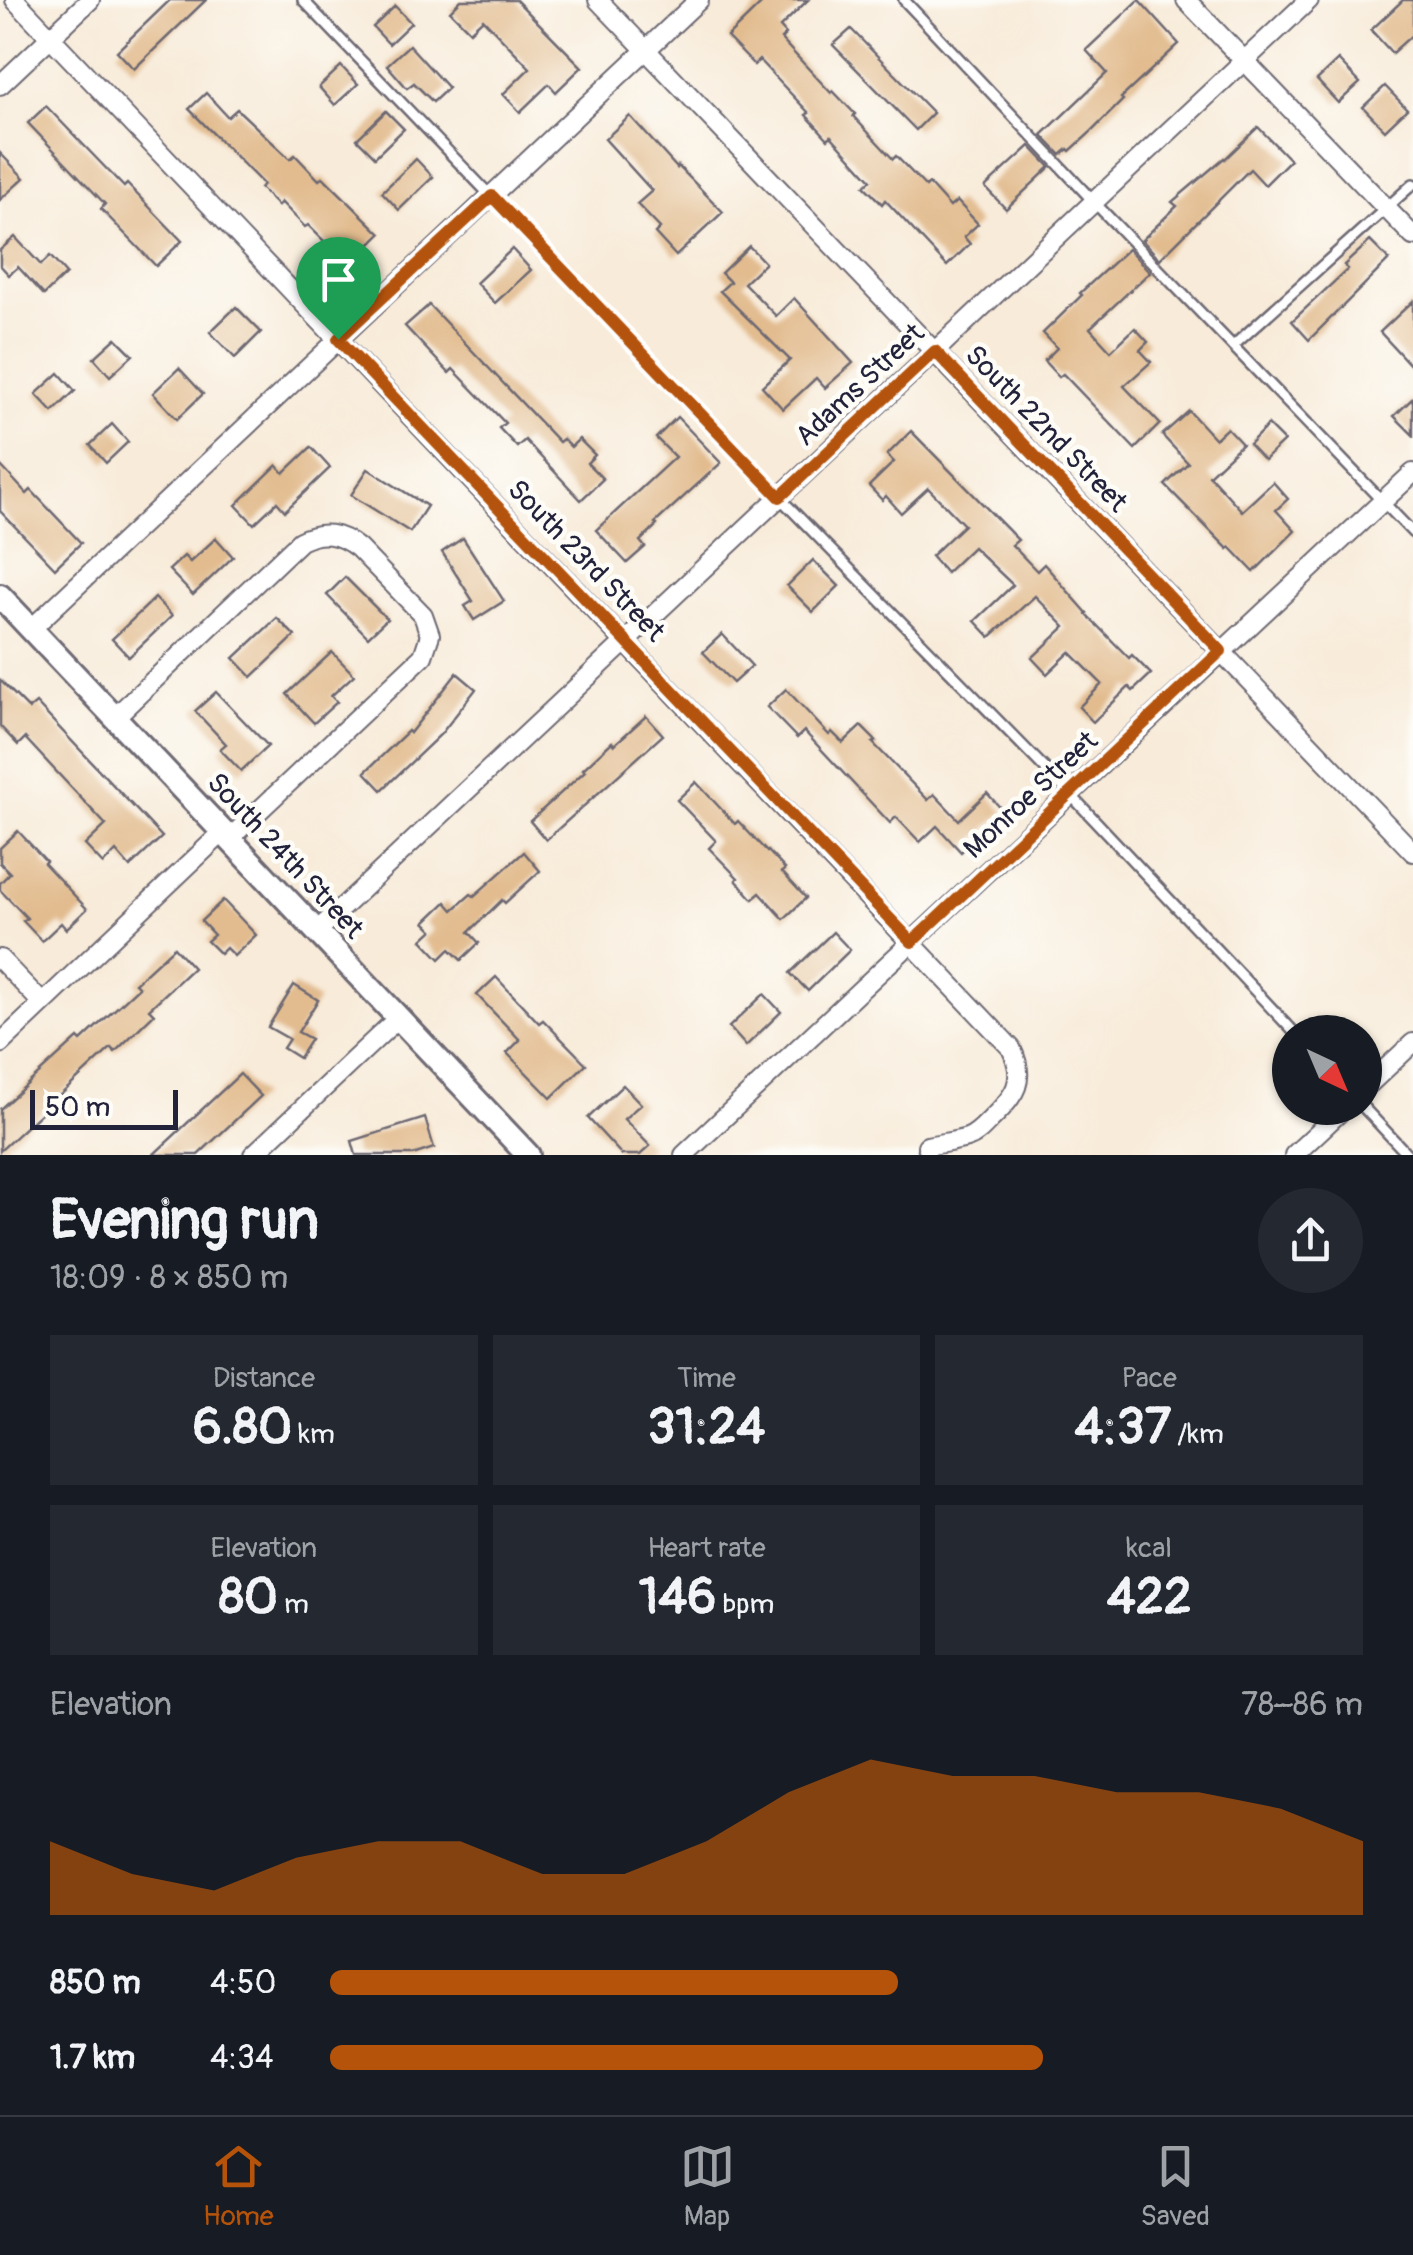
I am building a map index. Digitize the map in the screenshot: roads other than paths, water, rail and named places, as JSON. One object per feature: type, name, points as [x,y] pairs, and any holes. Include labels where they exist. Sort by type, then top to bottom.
[{"type":"street","name":"South 23rd Street","points":[[15,0],[1011,1048],[1019,1074],[1009,1102],[970,1138],[927,1146]]},
{"type":"street","points":[[0,84],[90,0]]},
{"type":"street","name":"South 22nd Street","points":[[598,0],[1413,852]]},
{"type":"street","points":[[31,629],[699,0]]},
{"type":"street","points":[[1186,0],[1413,236]]},
{"type":"street","name":"Adams Street","points":[[316,932],[1308,0]]},
{"type":"street","name":"Monroe Street","points":[[684,1155],[1413,473]]},
{"type":"street","points":[[0,1044],[423,656],[430,635],[423,615],[358,548],[346,539],[324,534],[312,536],[300,542],[115,717]]},
{"type":"street","name":"South 24th Street","points":[[0,596],[528,1155]]},
{"type":"street","points":[[0,959],[42,1003]]},
{"type":"street","points":[[253,1155],[398,1018]]},
{"type":"street","points":[[1382,1072],[1413,1043]]},
{"type":"street","points":[[1294,1155],[1326,1125]]},
{"type":"lane","points":[[303,0],[1070,794],[1278,1015]]},
{"type":"lane","points":[[904,0],[1413,533]]},
{"type":"lane","points":[[1232,346],[1413,184]]},
{"type":"lane","points":[[1380,1125],[1408,1155]]}]
